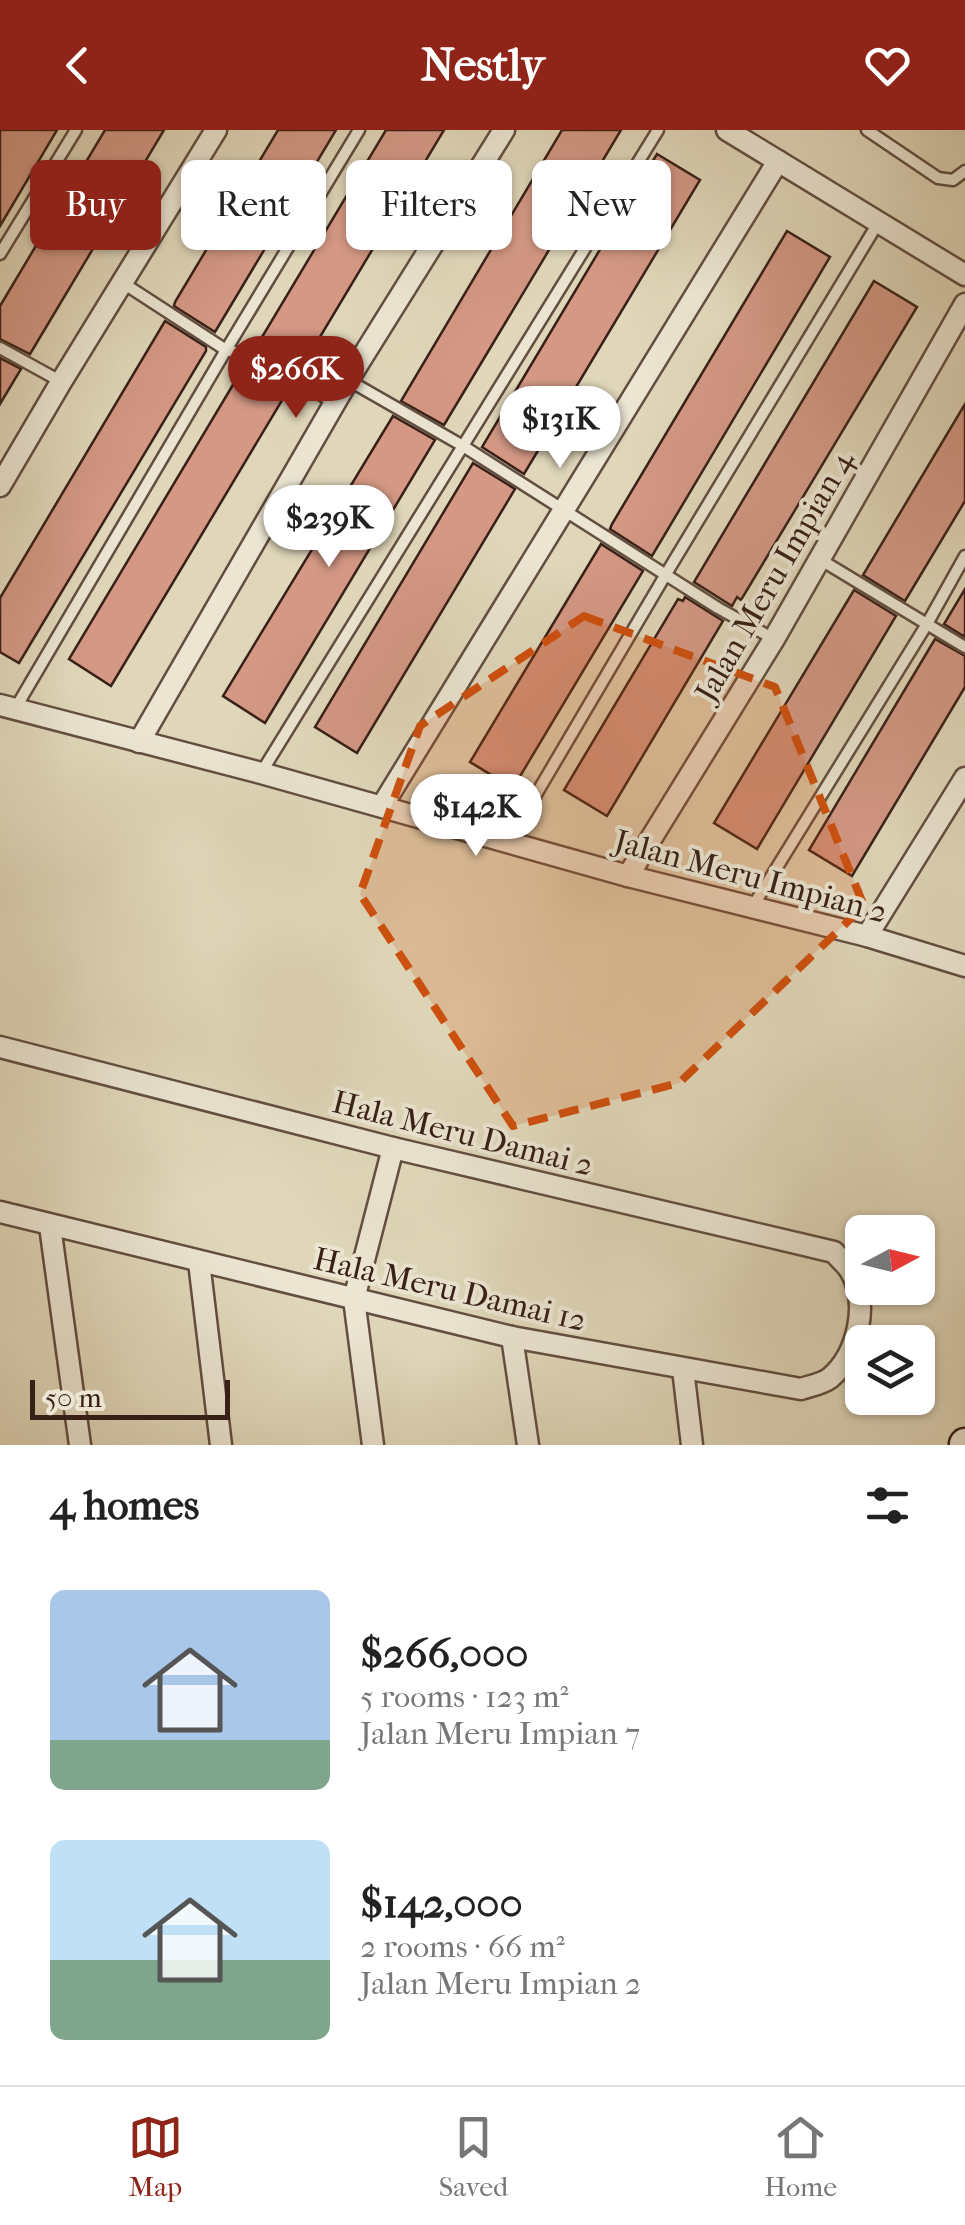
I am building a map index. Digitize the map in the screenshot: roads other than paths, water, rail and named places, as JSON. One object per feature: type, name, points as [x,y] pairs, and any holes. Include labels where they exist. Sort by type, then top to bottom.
[{"type":"street","points":[[0,486],[216,130]]},
{"type":"street","points":[[140,742],[348,380],[504,130]]},
{"type":"street","points":[[727,130],[965,274]]},
{"type":"street","points":[[382,806],[778,161]]},
{"type":"street","name":"Jalan Meru Impian 4","points":[[628,876],[774,640],[965,304]]},
{"type":"street","name":"Jalan Meru Impian 2","points":[[8,707],[628,876],[867,936],[965,966]]},
{"type":"street","points":[[867,936],[965,778]]},
{"type":"street","name":"Hala Meru Damai 2","points":[[0,1047],[393,1148],[834,1252],[851,1271],[859,1296],[859,1325]]},
{"type":"street","points":[[373,1445],[354,1299],[393,1148]]},
{"type":"street","name":"Hala Meru Damai 12","points":[[0,1212],[512,1337],[800,1390],[827,1381],[845,1360]]},
{"type":"street","points":[[50,1226],[80,1445]]},
{"type":"street","points":[[199,1262],[221,1445]]},
{"type":"street","points":[[512,1337],[528,1445]]},
{"type":"street","points":[[683,1368],[692,1445]]},
{"type":"lane","points":[[0,254],[76,130]]},
{"type":"lane","points":[[8,707],[359,130]]},
{"type":"lane","points":[[261,773],[658,130]]},
{"type":"lane","points":[[868,130],[938,178],[953,180],[965,171]]},
{"type":"lane","points":[[508,842],[878,222]]},
{"type":"lane","points":[[122,282],[226,350],[254,356],[335,403]]},
{"type":"lane","points":[[0,348],[61,382]]},
{"type":"lane","points":[[348,380],[462,446],[774,640]]},
{"type":"lane","points":[[752,908],[965,556]]},
{"type":"lane","points":[[820,560],[965,647]]}]
